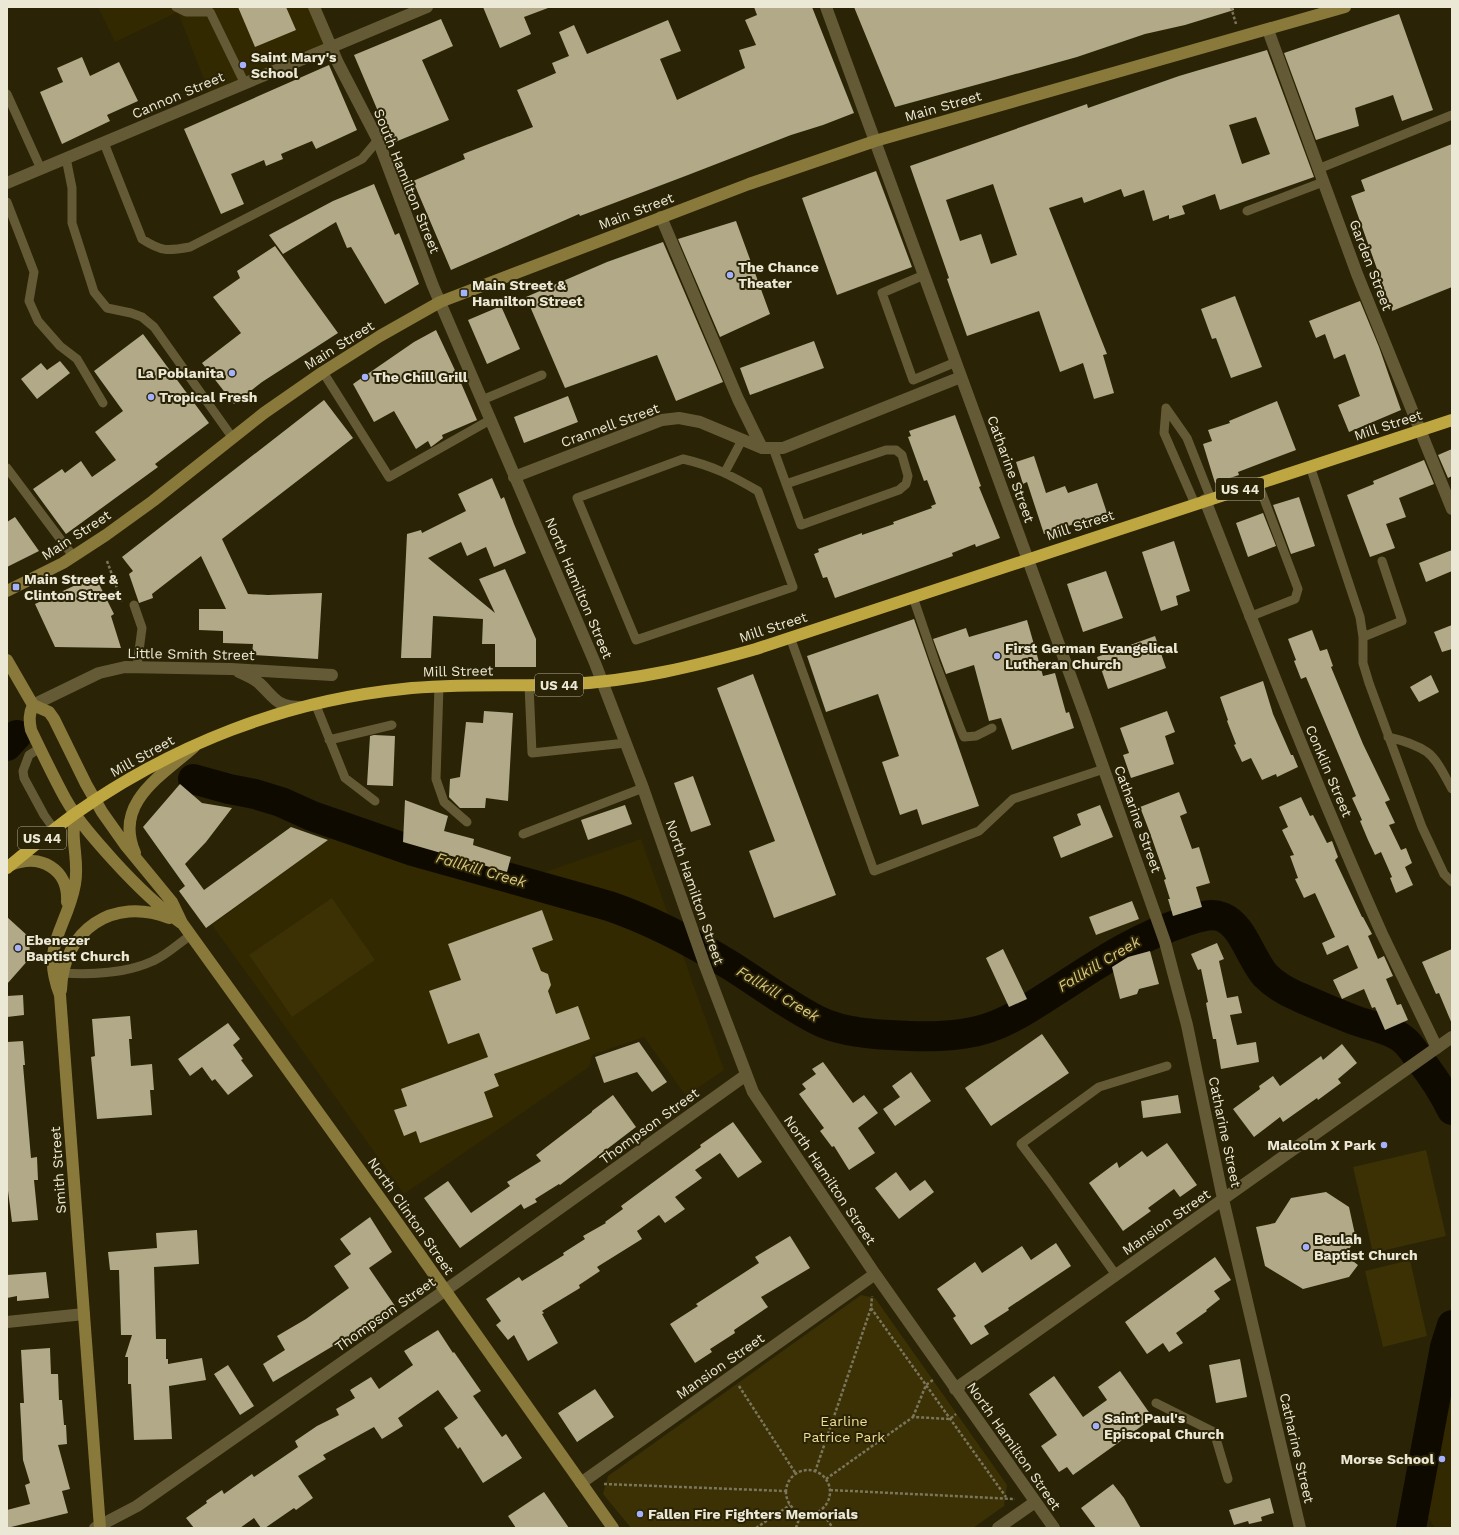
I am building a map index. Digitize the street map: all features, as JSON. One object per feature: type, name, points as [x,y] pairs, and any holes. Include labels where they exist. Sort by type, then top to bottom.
[{"type":"highway","name":"Mill Street","points":[[95,800],[147,768],[200,742],[257,720],[315,703],[374,692],[439,686],[566,684],[602,681],[661,672],[700,664],[741,653],[1027,558],[1452,420]]},
{"type":"highway","name":"US 44","points":[[9,866],[54,829],[95,800]]},
{"type":"street","name":"South Hamilton Street","points":[[314,7],[338,63],[378,140],[440,302]]},
{"type":"street","name":"Cannon Street","points":[[7,183],[427,7]]},
{"type":"street","name":"Catharine Street","points":[[826,7],[1104,769],[1165,942],[1187,1025],[1223,1199],[1300,1528]]},
{"type":"street","name":"Main Street","points":[[7,591],[63,563],[153,500],[264,412],[380,336],[440,302],[749,184],[875,141],[1345,7]]},
{"type":"street","name":"Garden Street","points":[[1268,30],[1318,169],[1419,430],[1452,509]]},
{"type":"street","points":[[662,217],[738,399],[768,448],[783,448],[961,377]]},
{"type":"street","name":"North Hamilton Street","points":[[440,302],[602,681],[643,788],[693,933],[753,1092],[875,1274],[1054,1528]]},
{"type":"street","name":"Crannell Street","points":[[514,477],[662,420],[679,418],[700,422],[742,440],[768,448]]},
{"type":"street","name":"Conklin Street","points":[[1203,501],[1249,617],[1339,834],[1434,1050]]},
{"type":"street","points":[[7,660],[33,705]]},
{"type":"street","name":"Little Smith Street","points":[[33,705],[99,674],[111,670],[137,666],[175,669],[231,669],[332,675]]},
{"type":"street","points":[[231,669],[253,678],[276,701],[284,705],[301,707]]},
{"type":"street","name":"North Clinton Street","points":[[182,924],[172,902],[112,828],[95,800],[54,718],[49,712],[33,705],[29,722],[31,730],[75,814],[100,846],[148,897],[182,924],[191,935],[446,1290],[613,1528]]},
{"type":"street","points":[[141,865],[133,849],[129,829],[134,806],[142,794],[151,785],[200,742]]},
{"type":"street","name":"Smith Street","points":[[75,814],[73,832],[76,875],[72,897],[55,942],[53,954],[54,976],[60,995],[84,1314],[98,1528]]},
{"type":"street","points":[[9,866],[17,862],[32,860],[46,863],[53,868],[64,881],[68,895],[66,913]]},
{"type":"street","points":[[60,995],[62,973],[66,961],[76,942],[83,932],[105,917],[116,913],[138,910],[160,914],[182,924]]},
{"type":"street","name":"Mansion Street","points":[[955,1389],[1452,1038]]},
{"type":"street","name":"Thompson Street","points":[[98,1528],[137,1506],[446,1290],[746,1075]]},
{"type":"street","name":"Mansion Street","points":[[582,1483],[875,1274]]},
{"type":"street","points":[[7,1322],[84,1314]]},
{"type":"street","points":[[998,1528],[1035,1502]]},
{"type":"lane","points":[[176,7],[186,12],[210,12],[245,84]]},
{"type":"lane","points":[[7,94],[41,169]]},
{"type":"lane","points":[[1318,169],[1452,115]]},
{"type":"lane","points":[[104,143],[142,239],[156,248],[171,251],[190,247],[362,159],[378,140]]},
{"type":"lane","points":[[66,158],[72,188],[72,223],[94,292],[107,308],[131,313],[142,318],[154,327],[232,437]]},
{"type":"lane","points":[[1247,211],[1323,182]]},
{"type":"lane","points":[[7,202],[34,272],[29,301],[38,321],[60,346],[77,359],[102,403]]},
{"type":"lane","points":[[924,275],[882,293],[913,380],[956,362]]},
{"type":"lane","points":[[323,372],[389,477],[490,420]]},
{"type":"lane","points":[[482,400],[542,375]]},
{"type":"lane","points":[[1166,408],[1187,438],[1203,501],[1164,433],[1166,408]]},
{"type":"lane","points":[[725,472],[742,440]]},
{"type":"lane","points":[[768,448],[786,484],[801,525],[899,490],[906,484],[908,476],[902,455],[896,450],[886,450],[786,484]]},
{"type":"lane","points":[[683,459],[702,463],[725,472],[758,491],[793,587],[636,640],[577,498],[683,459]]},
{"type":"lane","points":[[1310,466],[1360,617],[1363,637],[1363,663],[1369,683],[1422,827],[1444,874],[1452,882]]},
{"type":"lane","points":[[7,468],[73,556]]},
{"type":"lane","points":[[1249,617],[1295,599],[1298,588],[1264,503],[1258,483]]},
{"type":"lane","points":[[1363,637],[1402,620],[1382,561]]},
{"type":"lane","points":[[913,596],[935,662],[960,730],[964,737],[976,736],[992,728]]},
{"type":"lane","points":[[134,605],[142,628],[137,666]]},
{"type":"lane","points":[[790,637],[874,871],[979,831],[1013,799],[1104,769]]},
{"type":"lane","points":[[529,685],[532,753],[626,743]]},
{"type":"lane","points":[[439,686],[436,779],[444,802],[467,822]]},
{"type":"lane","points":[[315,703],[345,778],[375,801]]},
{"type":"lane","points":[[329,740],[392,725]]},
{"type":"lane","points":[[1388,737],[1403,741],[1427,752],[1439,766],[1452,789]]},
{"type":"lane","points":[[40,748],[29,755],[23,771],[24,778],[44,815],[54,829]]},
{"type":"lane","points":[[523,834],[643,788]]},
{"type":"lane","points":[[62,973],[77,974],[132,969],[155,960],[191,935]]},
{"type":"lane","points":[[1116,1276],[1021,1144],[1099,1087],[1167,1066]]},
{"type":"lane","points":[[1156,1403],[1214,1432],[1228,1479]]},
{"type":"path","points":[[815,1472],[871,1308],[875,1274]]},
{"type":"path","points":[[871,1308],[1006,1497]]},
{"type":"path","points":[[733,1376],[796,1474]]},
{"type":"path","points":[[826,1479],[913,1417],[926,1385]]},
{"type":"path","points":[[913,1417],[950,1419]]},
{"type":"path","points":[[808,1470],[815,1472],[826,1479],[830,1490],[829,1501],[821,1511],[812,1514],[801,1513],[794,1510],[787,1500],[786,1491],[791,1479],[796,1474],[808,1470]]},
{"type":"path","points":[[582,1483],[786,1491]]},
{"type":"path","points":[[830,1490],[1006,1497],[1035,1502]]},
{"type":"path","points":[[756,1528],[790,1505]]},
{"type":"path","points":[[821,1511],[833,1528]]},
{"type":"path","points":[[796,1528],[801,1513]]},
{"type":"shaded area","name":"Saint Mary's School","points":[[98,7],[314,7],[332,47],[211,98],[178,12],[115,42]]},
{"type":"shaded area","points":[[335,835],[518,887],[530,877],[641,839],[724,1070],[686,1096],[644,1037],[592,1055],[589,1067],[404,1194],[212,925]]},
{"type":"shaded area","name":"Morse School","points":[[1452,1346],[1452,1528],[1435,1528],[1423,1510]]},
{"type":"green space","points":[[332,898],[375,960],[292,1017],[249,955]]},
{"type":"green space","points":[[1426,1150],[1446,1236],[1373,1253],[1353,1167]]},
{"type":"green space","points":[[1410,1260],[1427,1336],[1383,1347],[1365,1271]]},
{"type":"green space","name":"Earline Patrice Park","points":[[861,1295],[875,1298],[1007,1485],[1004,1506],[973,1528],[631,1528],[603,1494],[608,1476]]},
{"type":"building","points":[[238,7],[286,7],[296,30],[255,47]]},
{"type":"building","points":[[483,7],[548,8],[524,17],[531,34],[500,48]]},
{"type":"building","points":[[754,7],[812,7],[854,113],[791,135],[580,216],[579,214],[451,270],[413,181],[465,159],[463,154],[533,127],[517,90],[556,73],[552,63],[569,56],[559,32],[574,25],[587,54],[668,20],[681,51],[660,59],[677,100],[745,68],[739,50],[756,45],[745,20],[757,15]]},
{"type":"building","points":[[854,7],[1233,7],[1234,10],[1185,25],[1145,34],[1077,57],[895,107]]},
{"type":"building","points":[[1399,14],[1433,110],[1402,121],[1393,95],[1355,108],[1359,126],[1316,140],[1284,53]]},
{"type":"building","points":[[441,19],[453,46],[422,60],[449,120],[395,142],[383,115],[380,116],[354,55]]},
{"type":"building","points":[[1267,50],[1314,177],[1220,210],[1215,194],[1182,206],[1185,214],[1169,219],[1169,215],[1153,221],[1144,190],[1124,197],[1121,189],[1084,203],[1082,197],[1049,208],[1107,354],[1103,355],[1114,393],[1094,399],[1083,363],[1060,372],[1039,311],[967,336],[947,279],[949,278],[910,166],[1087,104],[1088,108],[1179,76]],"holes":[[[1256,117],[1270,154],[1242,164],[1229,125]],[[993,184],[1017,255],[991,264],[981,234],[960,241],[946,200]]]},
{"type":"building","points":[[82,57],[90,76],[119,62],[138,101],[107,115],[110,121],[62,144],[40,92],[63,82],[57,68]]},
{"type":"building","points":[[329,65],[357,130],[316,149],[312,141],[281,154],[283,159],[266,166],[264,160],[231,174],[244,204],[221,214],[184,129]]},
{"type":"building","points":[[1452,144],[1452,287],[1392,311],[1351,196],[1365,191],[1361,180]]},
{"type":"building","points":[[876,171],[912,267],[837,295],[802,198]]},
{"type":"building","points":[[374,184],[395,235],[399,233],[419,284],[385,304],[351,247],[347,248],[336,222],[283,254],[269,235],[333,201]]},
{"type":"building","name":"The Chance Theater","points":[[736,221],[770,314],[720,337],[678,239]]},
{"type":"building","points":[[663,242],[723,382],[676,401],[657,355],[565,388],[526,297],[607,262]]},
{"type":"building","points":[[275,246],[338,333],[262,382],[234,404],[202,363],[241,333],[213,297],[240,278],[237,271]]},
{"type":"building","points":[[1235,296],[1262,367],[1231,378],[1216,338],[1212,339],[1201,309]]},
{"type":"building","points":[[1360,301],[1379,347],[1401,410],[1349,432],[1338,405],[1360,396],[1345,354],[1334,359],[1325,334],[1316,338],[1309,321]]},
{"type":"building","points":[[501,306],[520,349],[487,364],[468,320]]},
{"type":"building","points":[[436,330],[477,420],[442,435],[443,438],[431,447],[428,441],[416,449],[394,411],[374,422],[353,384],[414,342]]},
{"type":"building","points":[[143,334],[209,423],[155,464],[158,467],[66,534],[33,489],[62,469],[65,473],[81,461],[92,477],[116,460],[95,432],[123,411],[94,371]]},
{"type":"building","points":[[814,341],[824,368],[750,395],[740,368]]},
{"type":"building","points":[[60,361],[70,373],[37,399],[21,379],[41,363],[47,370]]},
{"type":"building","points":[[568,396],[578,422],[524,443],[514,417]]},
{"type":"building","points":[[324,400],[353,438],[222,539],[248,594],[268,595],[322,593],[318,659],[252,655],[253,644],[223,643],[223,631],[199,630],[199,609],[226,609],[201,556],[152,594],[153,598],[139,603],[129,574],[133,571],[122,557]]},
{"type":"building","points":[[1277,401],[1296,450],[1238,472],[1239,475],[1215,483],[1203,444],[1212,441],[1208,430],[1230,423],[1229,421]]},
{"type":"building","points":[[955,415],[981,486],[979,487],[1000,538],[976,547],[975,544],[952,553],[953,556],[835,598],[827,577],[823,578],[814,554],[819,552],[818,549],[862,533],[862,535],[894,524],[893,522],[932,508],[931,506],[936,504],[927,480],[924,481],[908,437],[911,436],[909,431]]},
{"type":"building","points":[[1452,449],[1452,476],[1448,478],[1438,455]]},
{"type":"building","points":[[1034,456],[1046,493],[1065,486],[1068,493],[1097,483],[1107,513],[1044,534],[1027,482],[1023,484],[1016,462]]},
{"type":"building","points":[[1424,460],[1434,484],[1399,498],[1406,517],[1386,524],[1395,548],[1370,557],[1347,495],[1374,484],[1373,481]]},
{"type":"building","points":[[492,478],[501,499],[504,497],[526,553],[494,567],[486,547],[467,556],[461,542],[428,558],[495,613],[479,579],[505,569],[536,639],[536,667],[495,667],[495,644],[482,644],[483,619],[433,616],[431,658],[401,658],[407,534],[421,530],[422,533],[466,511],[458,494]]},
{"type":"building","points":[[1299,497],[1315,546],[1291,554],[1273,505]]},
{"type":"building","points":[[1263,513],[1276,546],[1248,557],[1236,523]]},
{"type":"building","points":[[15,517],[39,551],[7,567],[7,522]]},
{"type":"building","points":[[1174,541],[1190,591],[1176,596],[1178,605],[1161,611],[1142,552]]},
{"type":"building","points":[[1452,550],[1452,571],[1426,582],[1419,563]]},
{"type":"building","points":[[1106,571],[1123,618],[1083,632],[1067,584]]},
{"type":"building","points":[[95,576],[114,614],[111,616],[121,648],[55,647],[35,604]]},
{"type":"building","points":[[914,619],[979,806],[922,825],[917,809],[900,815],[882,762],[899,756],[878,694],[826,712],[807,656]]},
{"type":"building","points":[[1027,620],[1043,676],[1055,673],[1066,713],[1069,712],[1074,728],[1012,750],[1001,718],[989,721],[974,665],[946,674],[933,639],[966,628],[969,637]]},
{"type":"building","points":[[1452,625],[1452,649],[1442,652],[1434,632]]},
{"type":"building","points":[[1312,630],[1320,651],[1327,649],[1333,666],[1331,667],[1363,744],[1390,800],[1385,802],[1395,823],[1389,825],[1401,850],[1406,848],[1412,863],[1405,867],[1413,885],[1396,893],[1390,878],[1392,877],[1381,852],[1375,855],[1360,821],[1362,820],[1352,798],[1356,796],[1306,677],[1301,679],[1294,661],[1296,660],[1288,639]]},
{"type":"building","points":[[1155,636],[1166,668],[1108,689],[1097,657]]},
{"type":"building","points":[[753,674],[836,895],[774,918],[749,851],[775,841],[717,688]]},
{"type":"building","points":[[1431,675],[1439,692],[1419,702],[1410,687]]},
{"type":"building","points":[[1263,681],[1273,714],[1291,755],[1293,755],[1298,767],[1277,777],[1276,774],[1262,780],[1251,758],[1242,762],[1234,745],[1236,744],[1220,697]]},
{"type":"building","points":[[484,711],[513,713],[508,801],[486,798],[485,808],[460,808],[449,797],[450,779],[460,777],[466,722],[483,723]]},
{"type":"building","points":[[1167,711],[1175,732],[1165,736],[1174,764],[1131,778],[1123,755],[1129,753],[1120,728]]},
{"type":"building","points":[[370,736],[395,736],[393,786],[367,785]]},
{"type":"building","points":[[693,776],[711,825],[691,832],[674,783]]},
{"type":"building","points":[[180,784],[202,803],[232,808],[206,842],[185,864],[204,890],[291,827],[328,840],[206,928],[179,891],[185,886],[143,827]]},
{"type":"building","points":[[1179,792],[1187,813],[1180,816],[1192,849],[1199,847],[1210,883],[1196,887],[1202,907],[1173,916],[1168,899],[1170,899],[1164,880],[1166,879],[1140,807]]},
{"type":"building","points":[[1301,797],[1310,816],[1313,815],[1327,843],[1332,841],[1338,857],[1335,860],[1362,917],[1372,934],[1368,936],[1378,959],[1384,956],[1393,976],[1386,979],[1397,1005],[1401,1004],[1408,1020],[1385,1030],[1375,1007],[1372,1008],[1364,989],[1342,999],[1333,980],[1358,968],[1348,945],[1327,955],[1322,943],[1335,937],[1315,893],[1304,898],[1295,879],[1298,878],[1290,856],[1294,855],[1282,830],[1288,827],[1279,807]]},
{"type":"building","points":[[405,800],[448,816],[444,831],[474,839],[473,845],[511,857],[507,872],[403,842]]},
{"type":"building","points":[[625,805],[632,824],[588,840],[581,820]]},
{"type":"building","points":[[1100,805],[1113,837],[1061,858],[1053,837],[1081,825],[1077,814]]},
{"type":"building","points":[[1132,901],[1139,919],[1096,935],[1089,917]]},
{"type":"building","points":[[542,910],[553,940],[532,948],[541,971],[548,974],[551,985],[548,991],[556,1014],[578,1006],[590,1039],[494,1074],[499,1086],[484,1092],[493,1117],[420,1143],[416,1131],[404,1136],[394,1110],[407,1106],[401,1089],[488,1057],[479,1033],[448,1044],[429,991],[461,980],[448,944]]},
{"type":"building","name":"Ebenezer Baptist Church","points":[[7,917],[29,937],[30,958],[7,984]]},
{"type":"building","points":[[1217,943],[1224,959],[1219,961],[1227,998],[1238,996],[1242,1013],[1230,1015],[1237,1045],[1256,1042],[1259,1062],[1221,1069],[1216,1039],[1213,1039],[1210,1024],[1206,1003],[1208,1002],[1201,969],[1198,970],[1191,954]]},
{"type":"building","points":[[1003,949],[1027,999],[1009,1007],[986,958]]},
{"type":"building","points":[[1452,949],[1452,1024],[1439,993],[1436,994],[1422,962]]},
{"type":"building","points":[[1150,951],[1159,984],[1139,989],[1137,994],[1120,999],[1112,967],[1128,957]]},
{"type":"building","points":[[23,995],[24,1015],[7,1017],[7,996]]},
{"type":"building","points":[[130,1016],[132,1039],[129,1039],[131,1066],[152,1064],[154,1090],[150,1090],[152,1115],[97,1119],[91,1057],[95,1056],[92,1019]]},
{"type":"building","points":[[228,1023],[240,1039],[233,1045],[243,1059],[241,1060],[253,1076],[228,1095],[215,1079],[212,1081],[202,1067],[190,1076],[178,1059]]},
{"type":"building","points":[[1042,1034],[1069,1073],[991,1126],[965,1088]]},
{"type":"building","points":[[23,1041],[25,1065],[23,1065],[31,1158],[37,1157],[38,1180],[34,1180],[38,1220],[12,1222],[7,1183],[7,1042]]},
{"type":"building","points":[[639,1042],[667,1082],[652,1092],[637,1072],[604,1083],[595,1057]]},
{"type":"building","points":[[1342,1044],[1357,1063],[1338,1079],[1341,1083],[1318,1100],[1317,1098],[1283,1122],[1280,1117],[1254,1137],[1233,1109],[1260,1089],[1259,1086],[1273,1076],[1280,1086],[1321,1056],[1323,1060]]},
{"type":"building","points":[[823,1062],[853,1103],[864,1095],[878,1113],[858,1128],[875,1153],[849,1170],[834,1146],[832,1147],[820,1131],[824,1128],[799,1094],[806,1089],[802,1084],[816,1074],[812,1069]]},
{"type":"building","points":[[911,1072],[931,1101],[895,1126],[883,1109],[900,1097],[892,1086]]},
{"type":"building","points":[[613,1095],[636,1127],[560,1185],[559,1184],[535,1199],[537,1202],[524,1209],[521,1204],[460,1248],[424,1198],[448,1181],[471,1213],[510,1186],[507,1182],[541,1161],[536,1155]]},
{"type":"building","points":[[1178,1095],[1181,1113],[1143,1118],[1141,1101]]},
{"type":"building","points":[[733,1122],[762,1162],[738,1178],[720,1153],[695,1170],[702,1178],[675,1197],[685,1209],[665,1223],[659,1215],[637,1231],[642,1239],[597,1267],[600,1271],[579,1285],[580,1288],[542,1311],[544,1313],[542,1314],[558,1343],[528,1361],[514,1335],[508,1340],[496,1325],[501,1321],[486,1299],[519,1277],[522,1281],[564,1255],[563,1253],[585,1239],[583,1236],[606,1223],[605,1222],[623,1209],[621,1206],[701,1147],[700,1145]]},
{"type":"building","points":[[1167,1143],[1197,1185],[1180,1197],[1174,1189],[1148,1208],[1151,1211],[1123,1231],[1089,1183],[1117,1162],[1119,1168],[1142,1151],[1147,1157]]},
{"type":"building","points":[[896,1172],[910,1191],[925,1180],[934,1192],[899,1219],[875,1188]]},
{"type":"building","name":"Beulah Baptist Church","points":[[1326,1192],[1349,1207],[1356,1239],[1345,1255],[1358,1265],[1349,1277],[1303,1289],[1265,1266],[1256,1227],[1275,1223],[1291,1198]]},
{"type":"building","points":[[370,1217],[392,1252],[369,1268],[395,1306],[348,1337],[273,1382],[263,1364],[285,1350],[277,1336],[306,1319],[349,1288],[334,1266],[351,1254],[340,1239]]},
{"type":"building","points":[[197,1230],[199,1264],[154,1267],[156,1339],[166,1339],[166,1359],[168,1359],[168,1364],[202,1358],[206,1380],[169,1386],[172,1439],[134,1440],[131,1384],[128,1384],[128,1357],[125,1357],[132,1335],[121,1335],[119,1270],[110,1270],[108,1252],[157,1248],[156,1233]]},
{"type":"building","points":[[790,1236],[810,1268],[761,1297],[768,1307],[734,1330],[735,1333],[710,1349],[712,1352],[695,1363],[670,1324],[698,1306],[696,1304],[759,1263],[755,1257]]},
{"type":"building","points":[[1056,1243],[1071,1266],[984,1326],[989,1334],[971,1345],[953,1318],[956,1316],[937,1289],[975,1262],[982,1273],[1022,1246],[1031,1260]]},
{"type":"building","points":[[1215,1257],[1231,1280],[1214,1291],[1220,1299],[1206,1310],[1207,1311],[1176,1333],[1183,1343],[1169,1352],[1163,1343],[1147,1354],[1125,1322]]},
{"type":"building","points":[[46,1272],[49,1298],[17,1301],[17,1296],[7,1298],[7,1275]]},
{"type":"building","points":[[438,1330],[481,1391],[473,1396],[502,1437],[506,1434],[522,1458],[483,1483],[460,1447],[458,1449],[444,1428],[458,1418],[438,1390],[398,1418],[403,1426],[382,1439],[374,1427],[323,1455],[326,1459],[298,1476],[313,1498],[296,1510],[294,1508],[265,1528],[261,1528],[254,1518],[240,1528],[194,1528],[186,1518],[222,1490],[224,1494],[252,1474],[254,1477],[298,1447],[295,1441],[317,1426],[339,1415],[336,1409],[355,1398],[350,1390],[371,1377],[379,1389],[413,1365],[404,1351]]},
{"type":"building","points":[[50,1348],[51,1374],[58,1374],[59,1400],[62,1400],[64,1425],[66,1425],[67,1444],[58,1445],[70,1489],[62,1491],[68,1513],[7,1528],[7,1510],[30,1504],[25,1485],[30,1483],[23,1460],[20,1403],[24,1403],[21,1350]]},
{"type":"building","points":[[1240,1359],[1247,1397],[1216,1403],[1209,1365]]},
{"type":"building","points":[[228,1365],[254,1406],[240,1415],[214,1374]]},
{"type":"building","name":"Saint Paul's Episcopal Church","points":[[1120,1371],[1153,1418],[1073,1475],[1067,1467],[1059,1472],[1041,1446],[1057,1435],[1029,1394],[1054,1376],[1083,1417],[1107,1400],[1098,1387]]},
{"type":"building","points":[[595,1389],[614,1417],[577,1442],[558,1413]]},
{"type":"building","points":[[1113,1484],[1124,1498],[1141,1528],[1096,1528],[1081,1508]]},
{"type":"building","points":[[544,1492],[569,1528],[516,1528],[508,1516]]},
{"type":"building","points":[[1270,1498],[1274,1513],[1261,1517],[1262,1521],[1249,1524],[1248,1521],[1234,1525],[1229,1510]]},
{"type":"waterway","name":"Fallkill Creek","points":[[7,746],[17,735]]},
{"type":"waterway","name":"Fallkill Creek","points":[[193,779],[281,802],[312,816],[413,851],[609,906],[625,912],[673,933],[703,949],[817,1020],[834,1027],[862,1033],[902,1036],[940,1036],[965,1034],[988,1028],[1008,1020],[1026,1010],[1106,959],[1136,942],[1167,928],[1203,916],[1213,915],[1222,917],[1236,927],[1261,969],[1266,976],[1277,985],[1290,993],[1354,1020],[1387,1030],[1404,1040],[1433,1078],[1452,1110]]},
{"type":"waterway","name":"Fallkill Creek","points":[[1411,1528],[1445,1347],[1452,1325]]},
{"type":"place","name":"Saint Mary's School","points":[[243,65]]},
{"type":"place","name":"The Chance Theater","points":[[730,275]]},
{"type":"place","name":"Main Street & Hamilton Street","points":[[464,293]]},
{"type":"place","name":"La Poblanita","points":[[232,373]]},
{"type":"place","name":"The Chill Grill","points":[[365,377]]},
{"type":"place","name":"Tropical Fresh","points":[[151,397]]},
{"type":"place","name":"Main Street & Clinton Street","points":[[16,587]]},
{"type":"place","name":"First German Evangelical Lutheran Church","points":[[997,656]]},
{"type":"place","name":"Ebenezer Baptist Church","points":[[18,948]]},
{"type":"place","name":"Malcolm X Park","points":[[1384,1145]]},
{"type":"place","name":"Beulah Baptist Church","points":[[1306,1247]]},
{"type":"place","name":"Saint Paul's Episcopal Church","points":[[1096,1426]]},
{"type":"place","name":"Morse School","points":[[1442,1459]]},
{"type":"place","name":"Fallen Fire Fighters Memorials","points":[[640,1514]]}]
